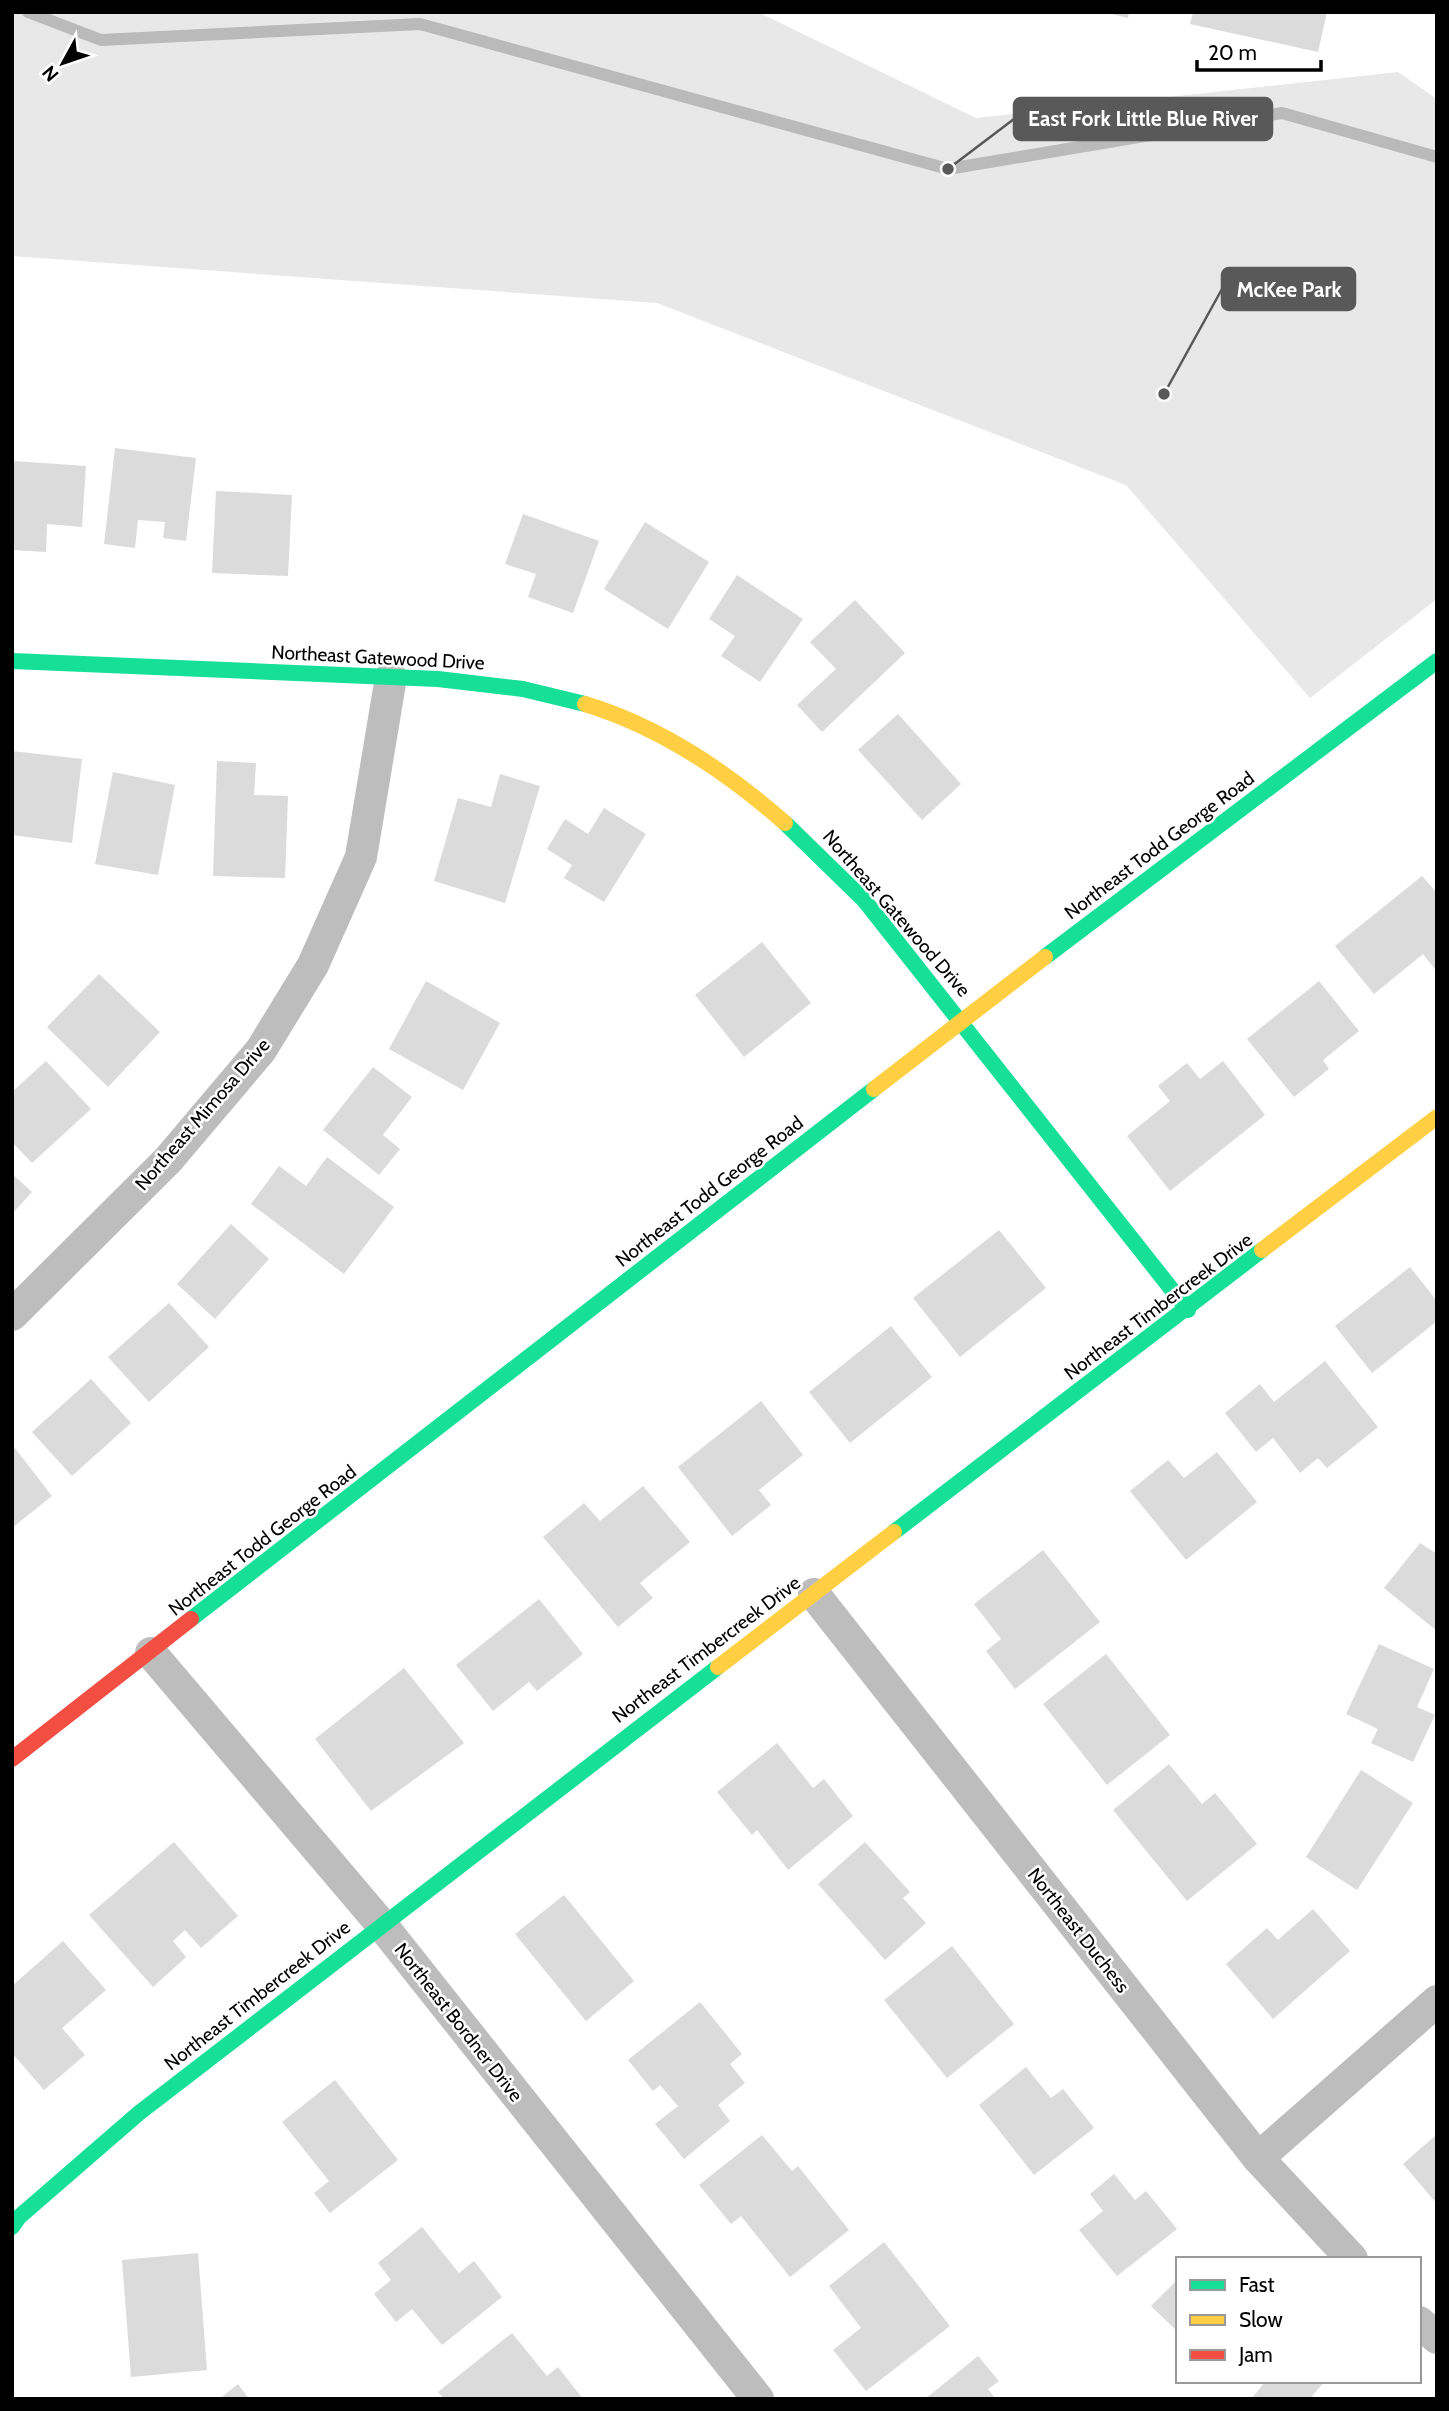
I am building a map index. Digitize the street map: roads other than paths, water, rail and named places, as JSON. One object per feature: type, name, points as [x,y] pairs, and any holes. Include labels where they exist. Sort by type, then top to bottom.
[{"type":"street","name":"Northeast Gatewood Drive","points":[[12,661],[391,677],[533,688],[584,703],[644,726],[692,751],[756,794],[805,838],[864,900],[962,1020],[1188,1310]]},
{"type":"street","name":"Northeast Todd George Road","points":[[12,1759],[151,1654],[962,1020],[1437,661]]},
{"type":"street","name":"Northeast Mimosa Drive","points":[[12,1315],[168,1160],[261,1050],[313,965],[360,857],[391,677]]},
{"type":"street","name":"Northeast Timbercreek Drive","points":[[12,2227],[19,2217],[139,2113],[381,1924],[1188,1310],[1437,1117]]},
{"type":"street","name":"Northeast Duchess","points":[[814,1594],[1258,2158],[1350,2257]]},
{"type":"street","name":"Northeast Bordner Drive","points":[[151,1654],[381,1924],[758,2399]]},
{"type":"street","points":[[1258,2158],[1437,2001]]},
{"type":"street","points":[[1421,2324],[1437,2338]]},
{"type":"waterway","points":[[28,12],[101,40],[420,24],[948,169],[1282,113],[1437,157]]},
{"type":"place","name":"East Fork Little Blue River","points":[[948,169]]},
{"type":"place","name":"McKee Park","points":[[1164,394]]}]
